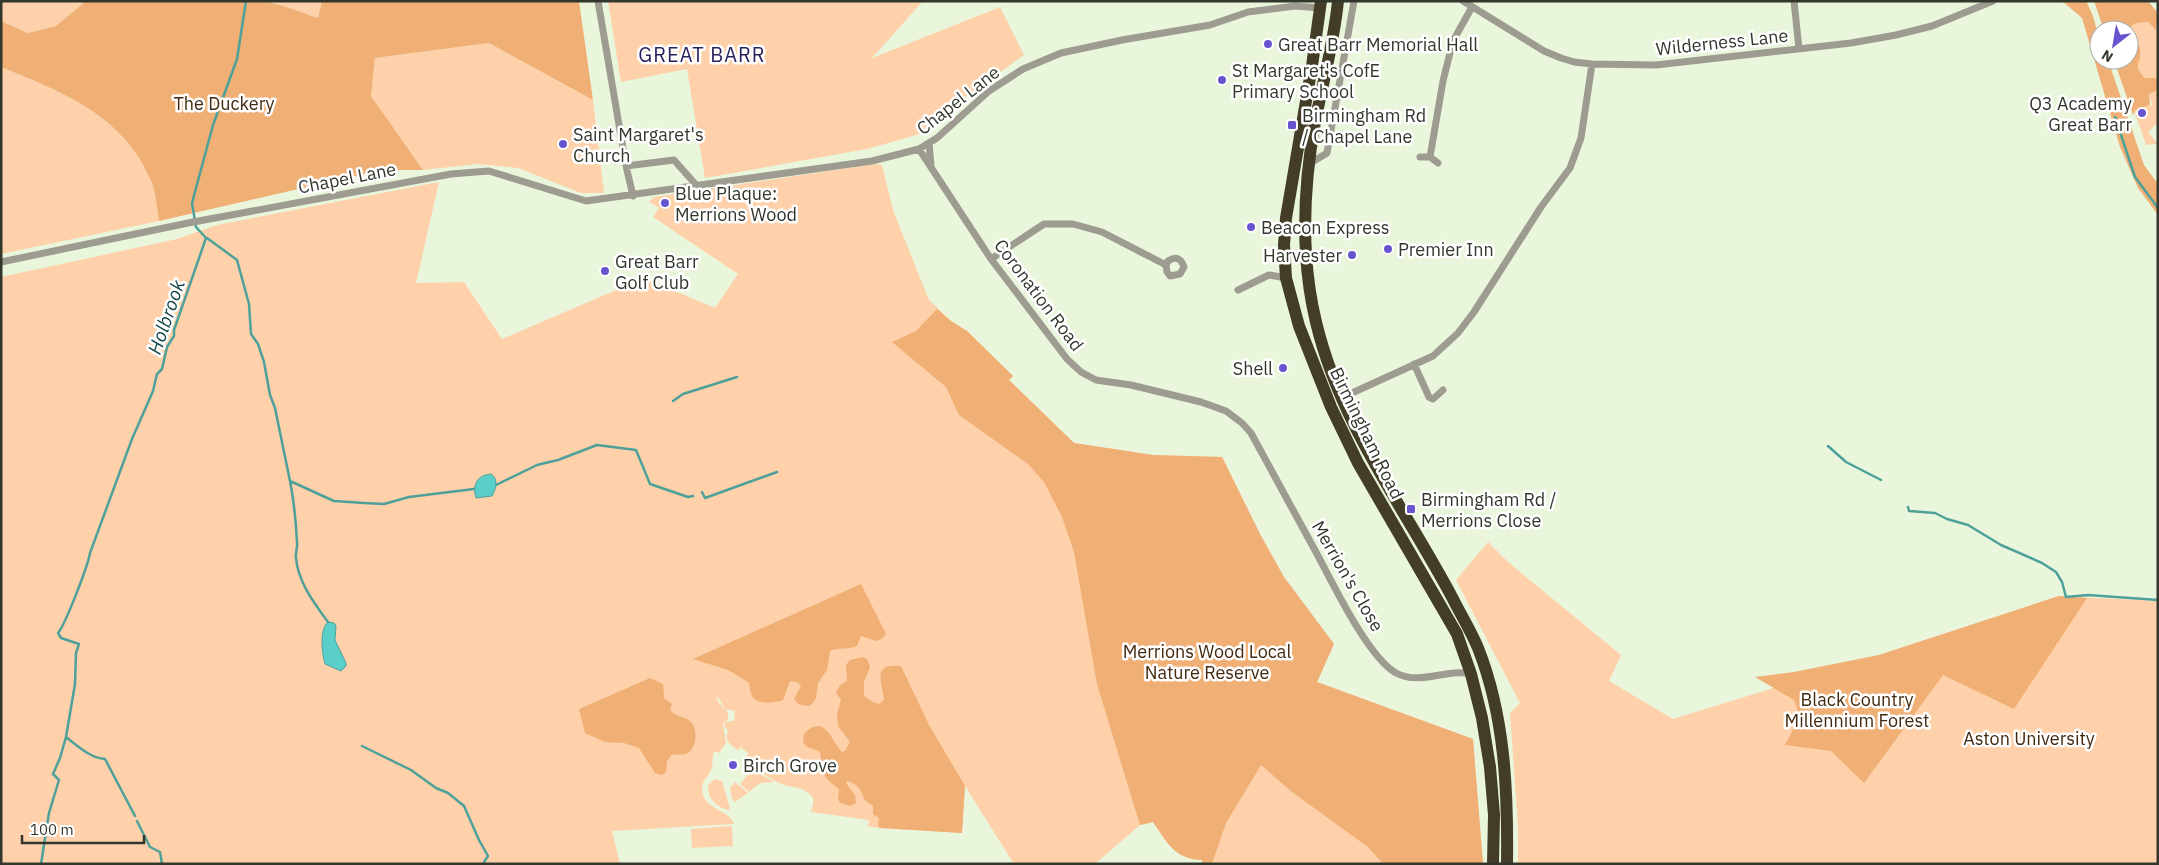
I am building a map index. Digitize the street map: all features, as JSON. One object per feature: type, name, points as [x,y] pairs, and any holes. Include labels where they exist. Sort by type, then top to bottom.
[{"type":"highway","name":"Birmingham Road","points":[[1338,1],[1308,164],[1304,232],[1307,274],[1316,323],[1332,377],[1372,461],[1432,558],[1480,654],[1496,708],[1502,751],[1508,814],[1507,864]]},
{"type":"highway","name":"Birmingham Road","points":[[1324,3],[1286,218],[1286,278],[1299,326],[1330,408],[1358,462],[1457,634],[1472,678],[1482,718],[1490,767],[1494,815],[1492,864]]},
{"type":"highway","points":[[1286,264],[1295,218],[1305,210]]},
{"type":"highway","points":[[1286,278],[1299,277],[1300,248],[1304,232]]},
{"type":"highway","points":[[1466,660],[1480,654]]},
{"type":"highway","points":[[1472,678],[1488,678]]},
{"type":"street","points":[[598,1],[626,166],[634,196]]},
{"type":"street","points":[[1308,164],[1327,152],[1354,1]]},
{"type":"street","name":"Wilderness Lane","points":[[1463,1],[1544,51],[1574,62],[1656,65],[1851,43],[1932,26],[1993,1]]},
{"type":"street","points":[[1794,1],[1799,49]]},
{"type":"street","name":"Chapel Lane","points":[[1,262],[188,222],[451,174],[489,171],[553,193],[586,201],[634,196],[872,161],[919,149],[929,143],[988,91],[1023,69],[1060,53],[1122,40],[1210,26],[1248,12],[1324,3]]},
{"type":"street","points":[[1430,157],[1443,81],[1454,41],[1472,7]]},
{"type":"street","points":[[1341,398],[1433,356],[1458,333],[1474,312],[1541,207],[1570,168],[1581,138],[1592,64]]},
{"type":"street","name":"Coronation Road","points":[[929,143],[932,167]]},
{"type":"street","name":"Coronation Road","points":[[919,149],[991,259],[1067,358],[1081,372],[1096,380],[1131,385],[1201,402],[1226,411],[1242,423]]},
{"type":"street","points":[[1420,158],[1430,157],[1438,163]]},
{"type":"street","points":[[626,166],[674,160],[697,186]]},
{"type":"street","points":[[991,259],[1044,224],[1072,224],[1102,232],[1166,265]]},
{"type":"street","points":[[1238,290],[1269,275],[1286,278]]},
{"type":"street","points":[[1414,364],[1428,397],[1433,399],[1443,390]]},
{"type":"street","name":"Merrion's Close","points":[[1242,423],[1251,433],[1344,604],[1380,659],[1397,673],[1408,677],[1420,678],[1463,672],[1472,678]]},
{"type":"green space","points":[[1,1],[86,1],[56,26],[28,33],[1,21]]},
{"type":"green space","name":"The Duckery","points":[[86,1],[260,1],[318,18],[322,1],[579,1],[593,100],[489,43],[375,58],[371,96],[423,170],[381,170],[159,221],[152,183],[140,160],[109,123],[69,97],[1,67],[1,21],[28,33],[56,26]]},
{"type":"green space","points":[[260,1],[322,1],[318,18],[276,4]]},
{"type":"green space","points":[[608,1],[923,1],[872,58],[1000,7],[1024,55],[967,96],[927,132],[867,149],[705,178],[687,69],[621,82]]},
{"type":"green space","points":[[2062,1],[2086,1],[2094,20],[2089,20],[2089,42],[2082,18]]},
{"type":"green space","points":[[2094,1],[2148,1],[2158,13],[2156,30],[2148,22],[2139,23],[2139,20],[2101,20]]},
{"type":"green space","points":[[2148,22],[2156,29],[2158,28],[2158,82],[2155,78],[2145,78],[2139,70],[2141,54],[2139,46],[2139,23]]},
{"type":"green space","points":[[489,43],[593,100],[604,193],[581,193],[518,168],[478,164],[423,170],[371,96],[375,58]]},
{"type":"green space","points":[[2139,46],[2141,54],[2139,62]]},
{"type":"green space","points":[[1,67],[69,97],[109,123],[140,160],[152,183],[159,221],[1,254]]},
{"type":"green space","points":[[2097,70],[2111,70],[2144,165],[2158,184],[2158,215],[2138,188],[2120,147]]},
{"type":"green space","points":[[2117,70],[2139,70],[2145,78],[2155,78],[2158,82],[2158,90],[2149,94],[2150,105],[2135,110],[2133,115]]},
{"type":"green space","points":[[2158,90],[2158,123],[2148,132],[2158,144],[2146,145],[2134,110],[2152,105],[2149,94]]},
{"type":"green space","points":[[876,164],[882,165],[893,210],[929,300],[951,321],[967,331],[1013,376],[1009,380],[1074,443],[1153,455],[1222,457],[1261,536],[1284,577],[1334,644],[1317,682],[1473,739],[1483,864],[1202,864],[1202,860],[1185,857],[1173,849],[1153,822],[1140,825],[1095,864],[1014,864],[965,786],[962,833],[868,827],[869,820],[811,812],[813,800],[809,793],[783,785],[769,778],[745,758],[748,753],[740,747],[737,750],[730,744],[727,740],[728,731],[724,725],[726,722],[734,721],[735,711],[725,709],[728,712],[728,720],[723,724],[726,743],[719,753],[715,751],[714,753],[712,767],[703,783],[702,792],[704,798],[709,803],[732,819],[734,824],[612,831],[620,864],[1,864],[1,277],[177,239],[217,225],[439,182],[416,283],[464,282],[502,339],[644,278],[715,308],[738,274],[653,217],[659,208],[649,202],[654,197]],"holes":[[[716,694],[725,709],[718,702]]]},
{"type":"green space","name":"Merrions Wood Local Nature Reserve","points":[[937,309],[967,331],[1013,376],[1009,380],[1074,443],[1153,455],[1222,457],[1261,536],[1284,577],[1334,644],[1317,682],[1473,739],[1483,864],[1383,864],[1368,847],[1292,792],[1261,765],[1226,823],[1212,864],[1202,864],[1202,860],[1185,857],[1178,853],[1168,843],[1153,822],[1140,825],[1097,684],[1074,552],[1062,517],[1044,482],[1028,464],[959,415],[946,387],[892,342],[916,331]]},
{"type":"green space","name":"Aston University","points":[[1488,542],[1508,562],[1621,655],[1609,681],[1673,719],[1855,663],[2059,596],[2158,601],[2158,864],[1518,864],[1518,826],[1510,713],[1520,703],[1456,580]]},
{"type":"green space","points":[[861,584],[886,634],[883,638],[876,641],[861,636],[857,646],[830,651],[827,670],[818,683],[816,698],[811,705],[798,704],[794,699],[801,686],[797,682],[790,681],[783,700],[770,703],[760,702],[750,692],[748,682],[728,670],[693,659]]},
{"type":"green space","name":"Black Country Millennium Forest","points":[[2059,596],[2087,598],[2014,709],[1943,675],[1864,783],[1831,751],[1785,745],[1800,716],[1794,700],[1755,677],[1794,672],[1879,655]]},
{"type":"green space","points":[[863,657],[867,659],[870,667],[864,682],[864,696],[879,704],[884,700],[880,675],[882,671],[891,666],[901,666],[929,725],[965,786],[962,833],[880,828],[878,826],[879,818],[873,814],[873,806],[865,801],[860,789],[854,784],[847,781],[846,783],[855,795],[856,803],[850,806],[840,803],[838,799],[839,789],[824,774],[820,752],[805,745],[804,734],[817,726],[827,731],[842,752],[845,751],[850,742],[838,726],[837,714],[841,700],[836,693],[840,685],[847,681],[846,665],[850,660]]},
{"type":"green space","points":[[650,678],[663,684],[664,698],[672,704],[670,710],[691,722],[695,729],[694,744],[690,752],[671,755],[667,761],[666,772],[662,775],[655,773],[639,748],[624,743],[605,742],[585,733],[579,709]]},
{"type":"green space","points":[[752,769],[774,782],[760,783],[749,792],[739,783]]},
{"type":"green space","points":[[715,779],[722,781],[729,810],[720,807],[710,797],[709,784]]},
{"type":"green space","points":[[735,782],[748,793],[735,802],[732,799],[730,788]]},
{"type":"green space","points":[[732,826],[733,846],[692,848],[691,829]]},
{"type":"water","points":[[491,474],[496,481],[496,487],[492,496],[476,498],[475,485],[482,476]]},
{"type":"water","points":[[328,622],[334,623],[336,626],[335,640],[346,663],[346,666],[341,671],[325,664],[322,636]]},
{"type":"waterway","name":"Holbrook","points":[[135,816],[105,759],[89,754],[66,737],[75,684],[76,653],[79,644],[61,638],[58,633],[66,619],[81,582],[132,439],[153,391],[157,374],[162,369],[167,347],[174,336],[174,330],[206,238],[196,227],[192,203],[213,125],[237,59],[246,1]]},
{"type":"waterway","points":[[2115,117],[2135,177],[2158,208]]},
{"type":"waterway","points":[[207,238],[237,260],[249,304],[251,334],[258,344],[264,362],[290,481],[334,501],[384,504],[409,497],[474,489]]},
{"type":"waterway","points":[[673,401],[683,394],[737,377]]},
{"type":"waterway","points":[[496,485],[537,465],[558,460],[597,445],[636,450],[650,484],[688,497],[693,496]]},
{"type":"waterway","points":[[1828,446],[1846,462],[1881,480]]},
{"type":"waterway","points":[[702,492],[705,498],[777,472]]},
{"type":"waterway","points":[[290,481],[295,519],[297,567],[303,584],[328,622]]},
{"type":"waterway","points":[[1908,507],[1909,511],[1935,513],[1947,519],[1968,525],[2001,545],[2042,563],[2056,572],[2062,582],[2066,597],[2088,595],[2158,600]]},
{"type":"waterway","points":[[41,864],[49,813],[59,780],[53,774],[66,737]]},
{"type":"waterway","points":[[362,746],[411,770],[436,788],[448,793],[464,806],[488,856],[484,862]]},
{"type":"waterway","points":[[137,821],[150,847],[160,852],[162,864]]},
{"type":"place","name":"Great Barr Memorial Hall","points":[[1268,44]]},
{"type":"place","name":"St Margaret's CofE Primary School","points":[[1222,80]]},
{"type":"place","name":"Q3 Academy Great Barr","points":[[2142,113]]},
{"type":"place","name":"Birmingham Rd / Chapel Lane","points":[[1292,125]]},
{"type":"place","name":"Saint Margaret's Church","points":[[563,144]]},
{"type":"place","name":"Blue Plaque: Merrions Wood","points":[[665,203]]},
{"type":"place","name":"Beacon Express","points":[[1251,227]]},
{"type":"place","name":"Premier Inn","points":[[1388,249]]},
{"type":"place","name":"Harvester","points":[[1352,255]]},
{"type":"place","name":"Great Barr Golf Club","points":[[605,271]]},
{"type":"place","name":"Shell","points":[[1283,368]]},
{"type":"place","name":"Birmingham Rd / Merrions Close","points":[[1411,509]]},
{"type":"place","name":"Birch Grove","points":[[733,765]]},
{"type":"district","name":"GREAT BARR","points":[[702,54]]}]
